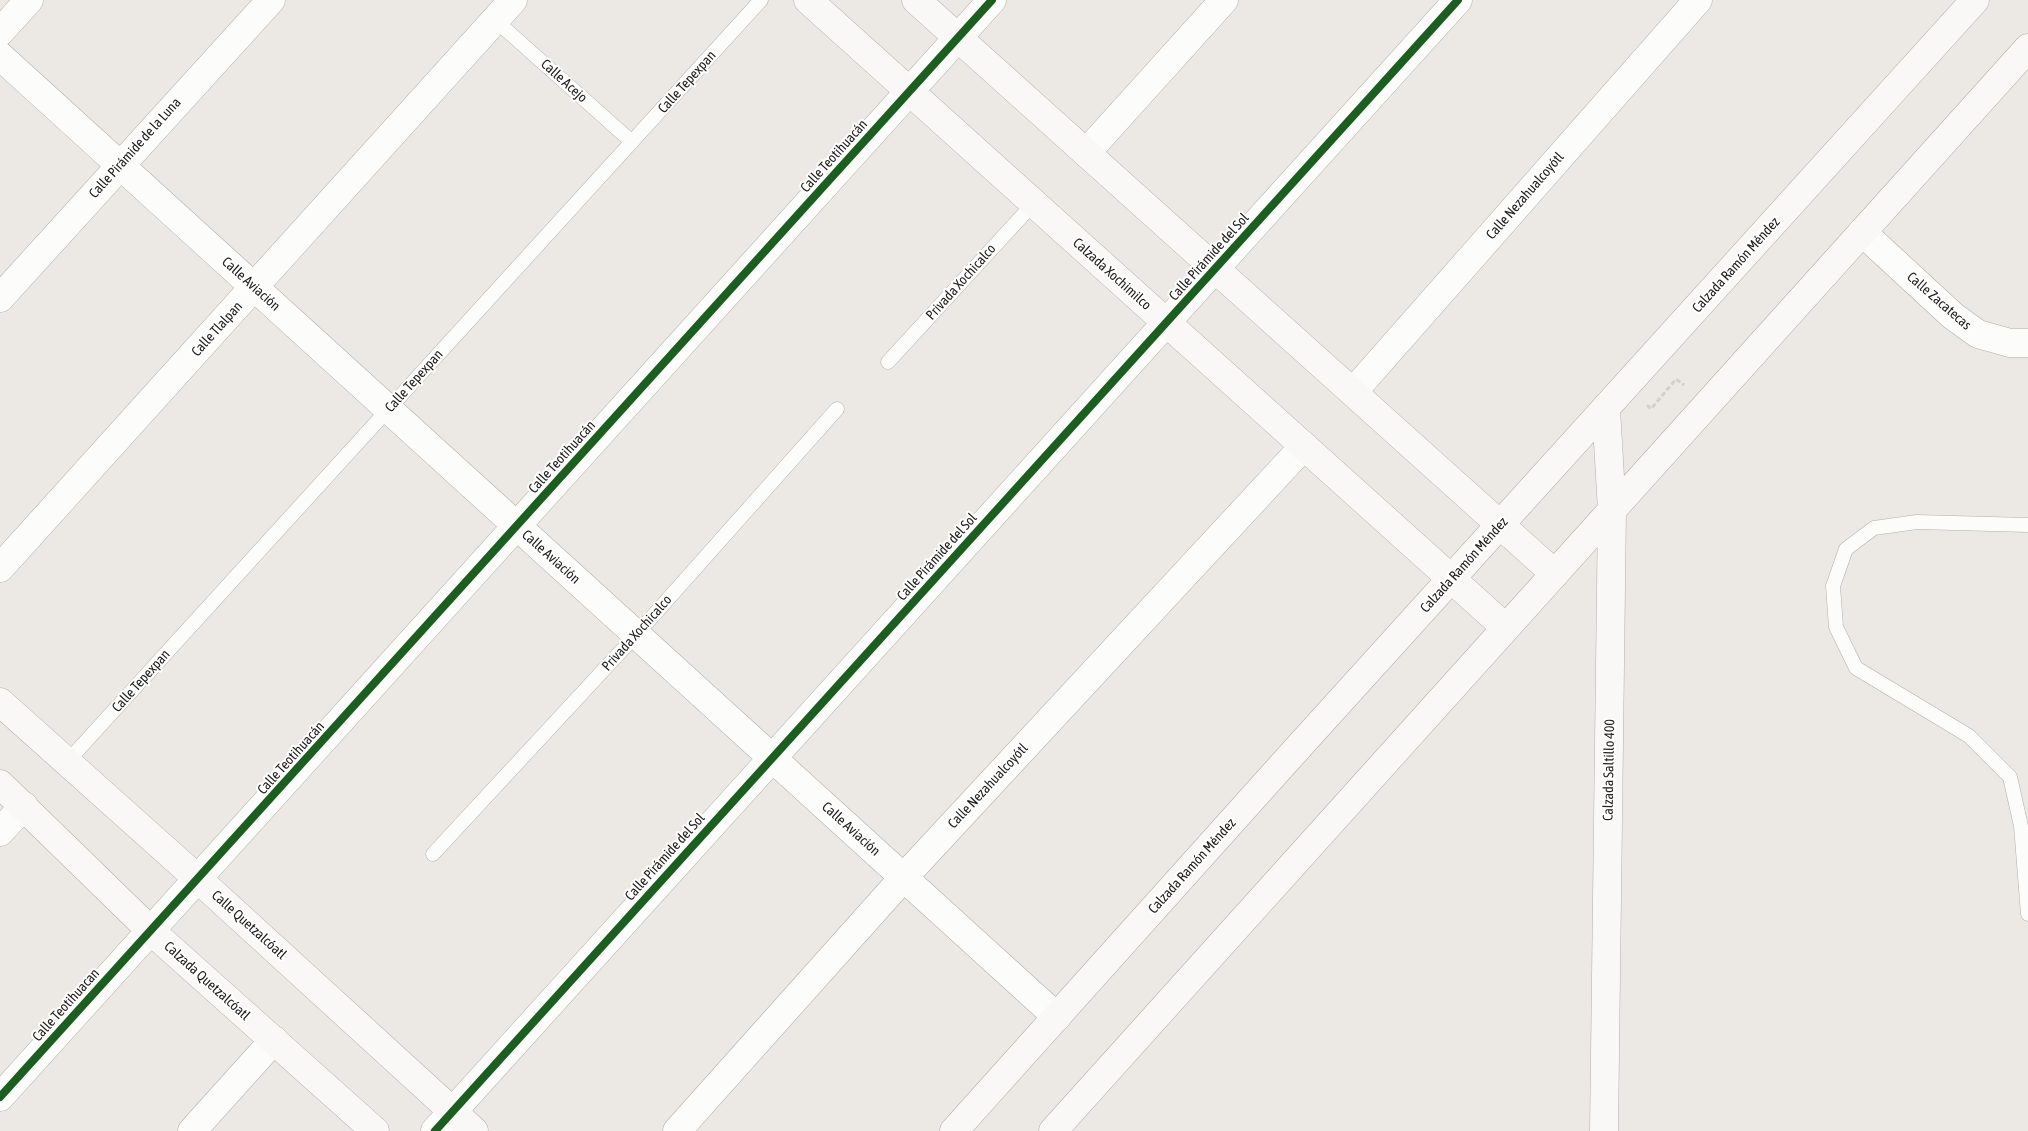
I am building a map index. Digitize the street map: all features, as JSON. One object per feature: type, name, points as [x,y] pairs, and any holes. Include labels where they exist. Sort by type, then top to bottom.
[{"type":"street","points":[[0,32],[29,0]]},
{"type":"street","name":"Calle Pirámide de la Luna","points":[[0,298],[271,0]]},
{"type":"street","name":"Calle Tlalpan","points":[[0,568],[513,0]]},
{"type":"street","name":"Calzada Xochimilco","points":[[808,0],[1506,628]]},
{"type":"street","points":[[916,0],[1555,574]]},
{"type":"street","name":"Calle Teotihuacán","points":[[151,931],[992,0]]},
{"type":"street","points":[[1086,153],[1224,0]]},
{"type":"street","name":"Calle Pirámide del Sol","points":[[435,1131],[1458,0]]},
{"type":"street","name":"Calle Nezahualcoyótl","points":[[1353,392],[1698,0]]},
{"type":"street","name":"Calzada Ramón Méndez","points":[[954,1131],[1279,768],[1452,580],[1975,0]]},
{"type":"street","points":[[1053,1131],[2028,48]]},
{"type":"street","name":"Calle Aviación","points":[[0,56],[1057,1017]]},
{"type":"street","name":"Calle Zacatecas","points":[[1862,232],[1953,316],[1978,334],[2010,343],[2028,343]]},
{"type":"street","name":"Calzada Saltillo 400","points":[[1604,1131],[1612,510],[1606,409]]},
{"type":"street","name":"Calle Nezahualcoyótl","points":[[677,1131],[904,877],[1304,446]]},
{"type":"street","name":"Calle Quetzalcóatl","points":[[0,702],[198,879],[474,1131]]},
{"type":"street","name":"Calzada Quetzalcóatl","points":[[0,784],[151,931],[375,1131]]},
{"type":"street","points":[[0,832],[24,806]]},
{"type":"street","name":"Calle Teotihuacan","points":[[0,1096],[151,931]]},
{"type":"street","points":[[192,1131],[274,1040]]},
{"type":"lane","name":"Calle Tepexpan","points":[[67,762],[761,0]]},
{"type":"lane","name":"Calle Acejo","points":[[495,20],[632,142]]},
{"type":"lane","name":"Privada Xochicalco","points":[[888,362],[1034,203]]},
{"type":"lane","name":"Privada Xochicalco","points":[[434,854],[636,635],[837,409]]},
{"type":"lane","points":[[2028,525],[1917,522],[1874,528],[1846,549],[1833,586],[1836,627],[1856,668],[1969,736],[2010,777],[2021,826],[2028,914]]},
{"type":"path","points":[[1625,387],[1651,409],[1676,380],[1707,405]]},
{"type":"cycle path","points":[[0,1097],[992,0]]},
{"type":"cycle path","points":[[435,1131],[1458,0]]}]
